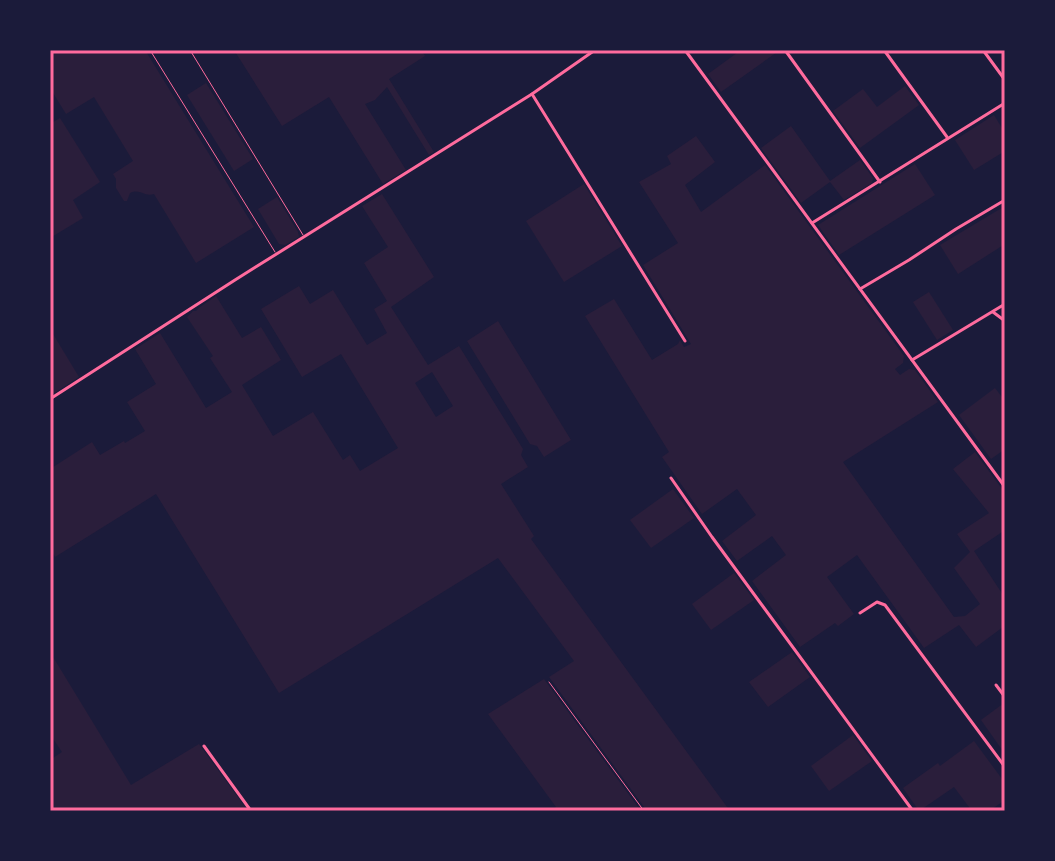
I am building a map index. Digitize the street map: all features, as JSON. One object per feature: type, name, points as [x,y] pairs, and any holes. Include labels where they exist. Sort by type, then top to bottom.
[{"type":"street","points":[[50,399],[532,94],[595,50]]},
{"type":"street","points":[[685,50],[1005,487]]},
{"type":"street","points":[[785,50],[880,182]]},
{"type":"street","points":[[884,50],[948,138]]},
{"type":"street","points":[[983,50],[1005,80]]},
{"type":"street","points":[[532,94],[685,341]]},
{"type":"street","points":[[812,223],[1005,103]]},
{"type":"street","points":[[860,289],[1005,200]]},
{"type":"street","points":[[912,360],[1005,304]]},
{"type":"street","points":[[993,312],[1005,321]]},
{"type":"street","points":[[671,478],[913,811]]},
{"type":"street","points":[[860,613],[877,602],[885,605],[1005,767]]},
{"type":"street","points":[[996,685],[1005,697]]},
{"type":"street","points":[[204,746],[251,811]]},
{"type":"lane","points":[[150,50],[276,254]]},
{"type":"lane","points":[[190,50],[304,236]]},
{"type":"path","points":[[549,682],[644,811]]},
{"type":"shaded area","points":[[50,50],[145,50],[254,227],[196,263],[154,194],[133,192],[124,201],[116,188],[113,174],[133,161],[94,97],[66,114],[50,88]]},
{"type":"shaded area","points":[[234,50],[421,50],[425,56],[389,79],[434,152],[429,155],[387,87],[375,100],[365,104],[406,170],[383,184],[329,97],[282,126]]},
{"type":"shaded area","points":[[741,50],[780,50],[721,92],[708,74]]},
{"type":"shaded area","points":[[206,83],[253,159],[234,171],[187,95]]},
{"type":"shaded area","points":[[905,86],[919,105],[860,148],[833,111],[863,89],[877,107]]},
{"type":"shaded area","points":[[994,115],[1005,133],[1005,151],[974,170],[955,140]]},
{"type":"shaded area","points":[[60,118],[100,182],[73,200],[83,218],[50,238],[50,124]]},
{"type":"shaded area","points":[[791,126],[830,181],[860,160],[873,178],[872,183],[844,200],[830,182],[801,203],[761,148]]},
{"type":"shaded area","points":[[696,136],[715,162],[685,185],[701,212],[765,165],[904,356],[903,363],[895,369],[900,375],[909,369],[915,370],[938,402],[843,462],[954,617],[965,616],[980,604],[954,568],[970,552],[957,534],[989,513],[953,469],[975,452],[1005,493],[1005,530],[974,551],[1005,598],[1005,629],[1003,627],[976,647],[959,625],[924,648],[857,555],[827,577],[854,614],[800,647],[752,581],[786,555],[772,536],[737,561],[722,541],[756,515],[737,489],[702,514],[662,457],[669,452],[585,316],[614,299],[652,360],[680,340],[684,347],[691,344],[643,265],[678,243],[639,182],[671,164],[667,156]]},
{"type":"shaded area","points":[[915,164],[935,195],[839,255],[818,225]]},
{"type":"shaded area","points":[[584,184],[622,246],[564,282],[526,221]]},
{"type":"shaded area","points":[[382,194],[434,277],[391,307],[428,365],[459,346],[523,449],[521,455],[528,467],[501,484],[534,536],[531,539],[730,811],[647,811],[549,677],[574,661],[498,558],[279,693],[156,494],[55,557],[50,548],[50,469],[92,442],[100,455],[145,431],[127,402],[156,384],[135,349],[160,333],[206,408],[232,392],[187,317],[216,296],[242,338],[261,327],[281,360],[242,385],[273,436],[313,412],[343,460],[350,455],[360,471],[398,448],[341,354],[302,377],[261,309],[299,286],[310,304],[333,290],[367,345],[387,333],[374,309],[387,301],[364,263],[388,247],[362,206]],"holes":[[[432,372],[453,406],[436,417],[415,383]]]},
{"type":"shaded area","points":[[277,197],[299,237],[285,245],[279,244],[258,209]]},
{"type":"shaded area","points":[[1005,206],[1005,244],[958,274],[940,245]]},
{"type":"shaded area","points":[[929,292],[953,330],[937,340],[913,302]]},
{"type":"shaded area","points":[[498,321],[571,440],[544,457],[537,446],[530,444],[467,341]]},
{"type":"shaded area","points":[[50,329],[79,377],[50,396]]},
{"type":"shaded area","points":[[995,388],[1005,401],[1005,449],[991,459],[959,415]]},
{"type":"shaded area","points":[[673,489],[694,518],[651,548],[630,520]]},
{"type":"shaded area","points":[[734,573],[754,600],[711,630],[692,604]]},
{"type":"shaded area","points":[[50,652],[131,785],[199,744],[248,811],[50,811],[50,760],[62,752],[50,734]]},
{"type":"shaded area","points":[[792,652],[810,677],[768,707],[749,682]]},
{"type":"shaded area","points":[[544,679],[641,811],[552,811],[556,807],[488,714]]},
{"type":"shaded area","points":[[1005,705],[1005,754],[981,720]]},
{"type":"shaded area","points":[[853,735],[872,761],[829,791],[811,766]]},
{"type":"shaded area","points":[[974,741],[1005,783],[1005,800],[989,811],[972,811],[954,787],[919,811],[903,788]]}]
